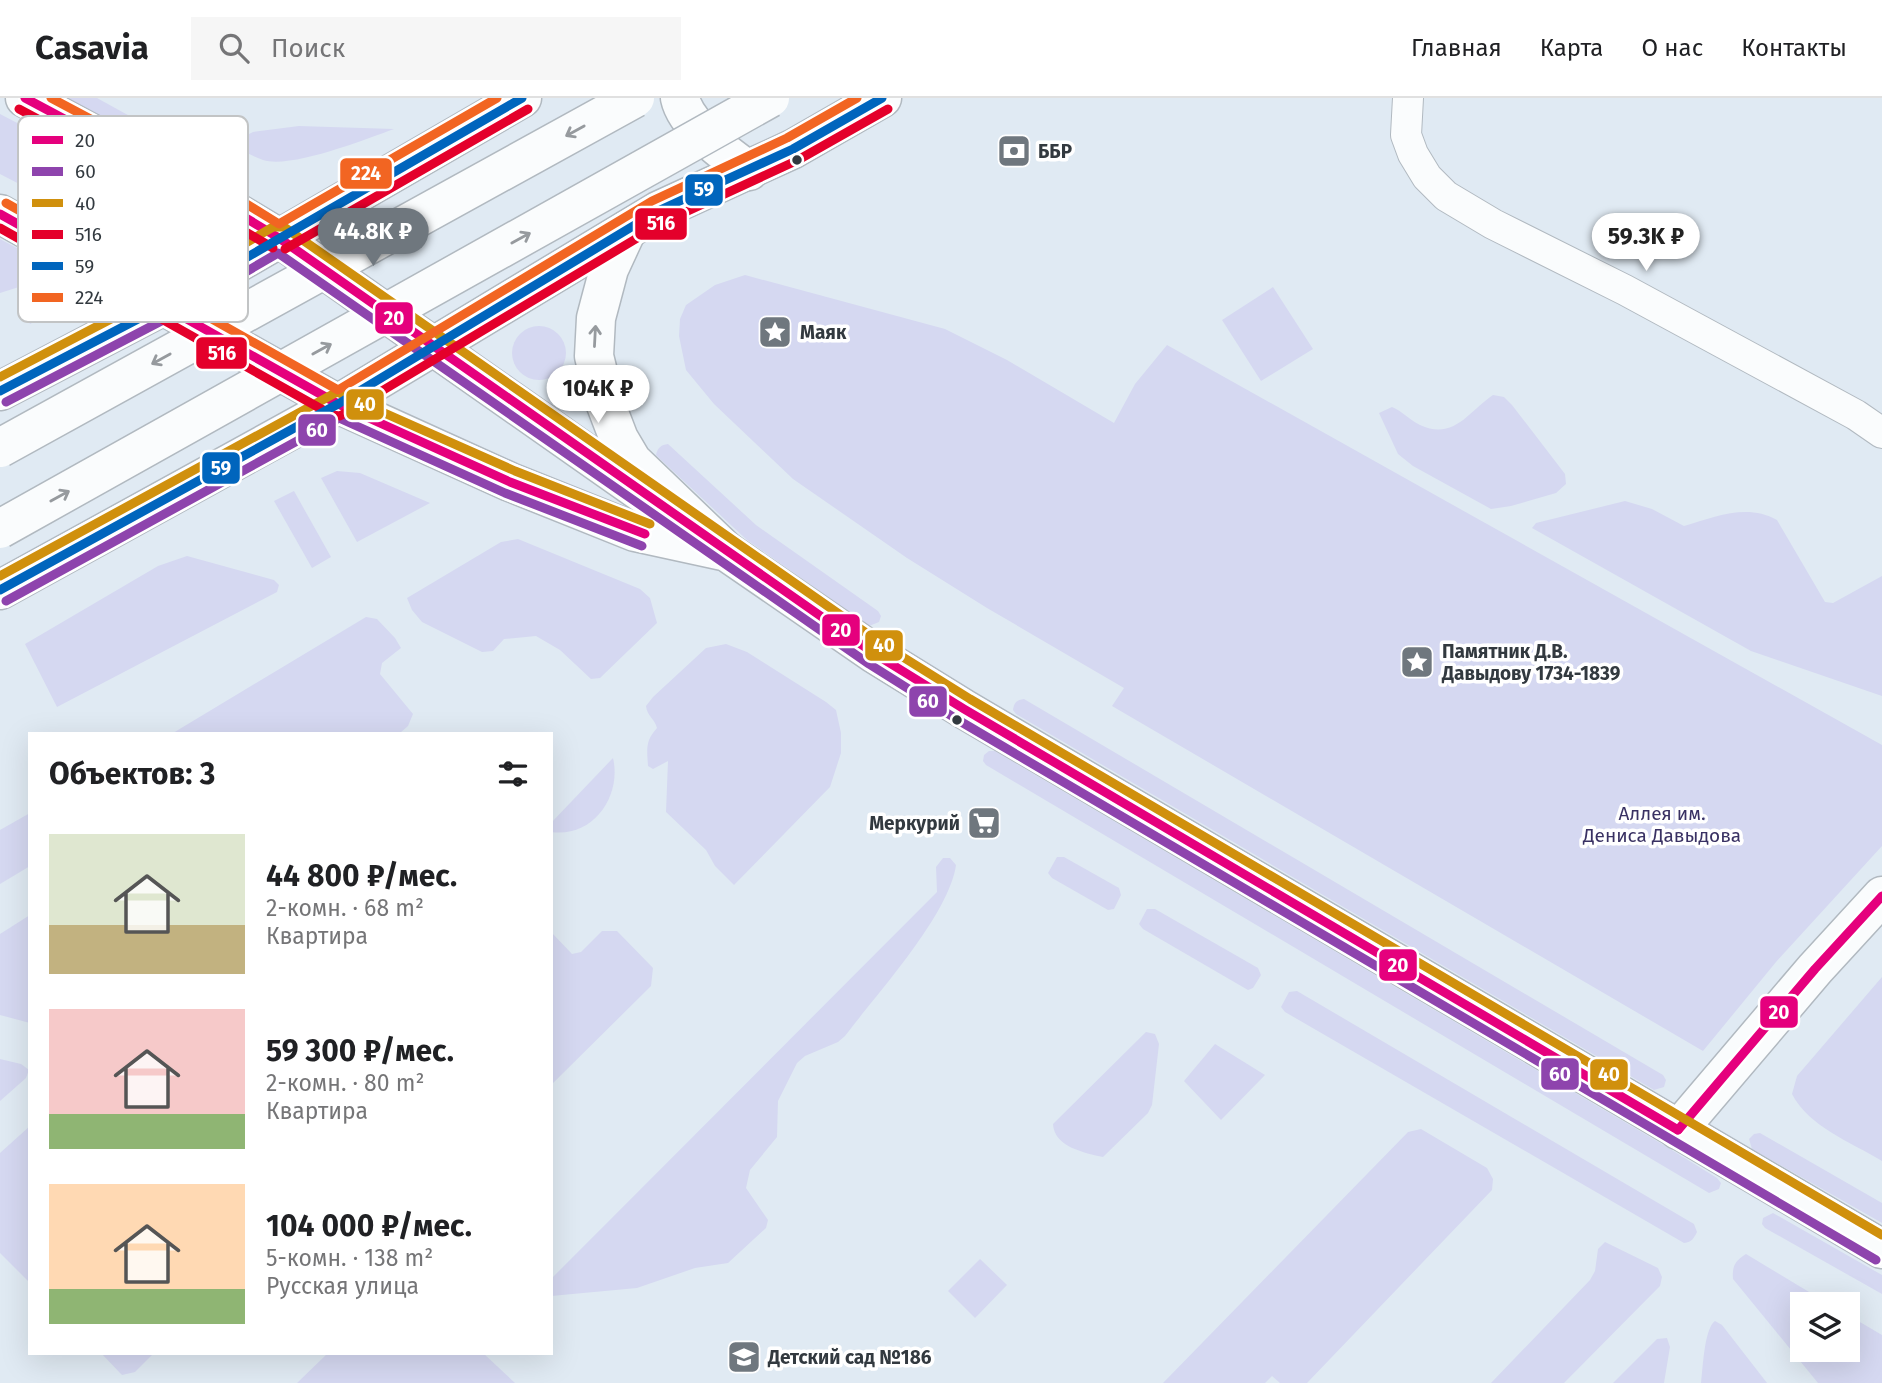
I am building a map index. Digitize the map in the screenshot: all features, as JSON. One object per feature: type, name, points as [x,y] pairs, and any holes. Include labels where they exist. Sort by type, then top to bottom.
[{"type":"main road","points":[[24,98],[58,116]]},
{"type":"main road","points":[[248,255],[522,98]]},
{"type":"main road","points":[[248,311],[635,98]]},
{"type":"main road","points":[[680,98],[682,107],[715,146],[749,171]]},
{"type":"main road","points":[[0,529],[770,98]]},
{"type":"main road","points":[[0,590],[338,404],[658,211],[793,149],[882,98]]},
{"type":"main road","points":[[0,214],[18,224]]},
{"type":"main road","points":[[248,219],[279,237],[875,654],[1882,1249]]},
{"type":"main road","points":[[627,230],[609,269],[596,318],[594,355],[606,405],[619,439],[632,461],[727,552]]},
{"type":"main road","points":[[0,391],[132,322]]},
{"type":"main road","points":[[192,322],[338,404],[510,482],[635,532],[727,552]]},
{"type":"main road","points":[[0,448],[229,322]]},
{"type":"main road","points":[[1678,1130],[1882,895]]},
{"type":"street","points":[[1408,98],[1406,135],[1413,154],[1427,177],[1446,196],[1856,415],[1882,433]]},
{"type":"green space","points":[[56,98],[97,98],[130,116],[92,116]]},
{"type":"green space","points":[[0,114],[18,123],[18,183],[0,174]]},
{"type":"green space","points":[[299,126],[394,129],[328,152],[276,162],[248,153],[248,134]]},
{"type":"green space","points":[[0,239],[18,249],[18,287],[0,293]]},
{"type":"green space","name":"Аллея им. Дениса Давыдова","points":[[745,275],[945,329],[1007,360],[1114,423],[1135,384],[1167,345],[1882,745],[1882,846],[1776,962],[1703,1051],[1112,706],[1124,688],[907,558],[793,479],[714,404],[686,370],[679,336],[680,319],[686,305],[715,285]]},
{"type":"green space","points":[[1273,287],[1313,349],[1261,381],[1222,320]]},
{"type":"green space","points":[[544,326],[554,330],[562,338],[566,353],[562,368],[554,376],[534,380],[524,376],[516,368],[512,348],[516,338],[524,330]]},
{"type":"green space","points":[[1493,395],[1504,397],[1512,405],[1565,474],[1566,484],[1556,493],[1491,509],[1413,466],[1398,454],[1379,413],[1392,407],[1420,425],[1442,429],[1460,422]]},
{"type":"green space","points":[[668,444],[756,525],[878,611],[881,616],[879,622],[869,626],[747,540],[656,455],[660,447]]},
{"type":"green space","points":[[337,471],[360,473],[430,503],[357,542],[321,478]]},
{"type":"green space","points":[[294,491],[331,557],[312,568],[274,501]]},
{"type":"green space","points":[[1625,501],[1652,509],[1684,526],[1743,512],[1754,512],[1777,520],[1825,602],[1833,603],[1882,576],[1882,696],[1751,651],[1532,528],[1536,523]]},
{"type":"green space","points":[[518,539],[640,589],[650,598],[657,623],[600,678],[591,679],[560,650],[536,636],[504,639],[493,651],[482,652],[422,622],[412,610],[407,598],[501,542]]},
{"type":"green space","points":[[187,556],[274,580],[279,585],[277,592],[57,707],[25,644],[158,566]]},
{"type":"green space","points":[[366,617],[377,619],[401,648],[382,663],[380,674],[413,714],[408,726],[401,732],[175,732]]},
{"type":"green space","points":[[726,644],[747,652],[826,702],[836,710],[841,733],[841,753],[830,787],[734,885],[715,866],[706,850],[666,812],[668,761],[653,769],[648,766],[647,755],[649,741],[657,728],[646,706],[706,648]]},
{"type":"green space","points":[[1024,699],[1663,1075],[1666,1080],[1664,1087],[1654,1090],[1016,714],[1013,710],[1015,703]]},
{"type":"green space","points":[[995,751],[1667,1147],[1717,1178],[1721,1183],[1719,1189],[1709,1193],[986,765],[983,761],[984,755]]},
{"type":"green space","points":[[613,758],[613,786],[601,811],[580,828],[566,832],[553,832],[553,821]]},
{"type":"green space","points":[[28,814],[28,867],[0,884],[0,830]]},
{"type":"green space","points":[[1057,857],[1064,857],[1119,888],[1121,895],[1114,909],[1108,910],[1052,878],[1048,873]]},
{"type":"green space","points":[[943,858],[950,858],[956,865],[951,885],[940,907],[910,954],[845,1036],[838,1042],[805,1056],[797,1063],[778,1101],[777,1137],[750,1170],[746,1188],[768,1220],[766,1228],[728,1263],[695,1268],[637,1288],[553,1296],[553,1277],[937,892],[936,867]]},
{"type":"green space","points":[[1147,909],[1155,909],[1258,968],[1261,975],[1253,988],[1248,990],[1143,929],[1139,924]]},
{"type":"green space","points":[[28,916],[28,1022],[0,1015],[0,934]]},
{"type":"green space","points":[[602,931],[617,931],[653,968],[651,986],[553,1083],[553,934],[572,954],[581,952]]},
{"type":"green space","points":[[1882,977],[1882,1161],[1820,1125],[1799,1106],[1792,1094],[1797,1076]]},
{"type":"green space","points":[[1297,991],[1694,1224],[1697,1232],[1695,1236],[1684,1243],[1285,1012],[1281,1007],[1289,992]]},
{"type":"green space","points":[[1146,1032],[1155,1034],[1159,1044],[1152,1105],[1148,1113],[1103,1157],[1072,1148],[1059,1138],[1053,1124]]},
{"type":"green space","points":[[1215,1044],[1265,1075],[1221,1120],[1184,1081]]},
{"type":"green space","points":[[0,1059],[21,1064],[28,1069],[26,1078],[0,1101]]},
{"type":"green space","points":[[28,1128],[28,1281],[0,1253],[0,1153]]},
{"type":"green space","points":[[1421,1129],[1487,1168],[1493,1179],[1492,1190],[1307,1383],[1280,1383],[1272,1376],[1265,1383],[1163,1383],[1408,1132]]},
{"type":"green space","points":[[1760,1133],[1882,1203],[1882,1223],[1752,1149],[1749,1139]]},
{"type":"green space","points":[[1773,1213],[1882,1275],[1882,1294],[1765,1228],[1762,1224],[1763,1218]]},
{"type":"green space","points":[[1605,1242],[1658,1268],[1662,1277],[1660,1286],[1564,1383],[1491,1383],[1590,1280],[1595,1271],[1598,1249]]},
{"type":"green space","points":[[1746,1254],[1809,1292],[1790,1292],[1790,1349],[1733,1279],[1735,1264]]},
{"type":"green space","points":[[980,1259],[1007,1285],[975,1318],[948,1291]]},
{"type":"green space","points":[[1715,1321],[1722,1325],[1767,1383],[1701,1383],[1706,1340]]},
{"type":"green space","points":[[1860,1322],[1882,1335],[1882,1383],[1818,1383],[1801,1362],[1860,1362]]},
{"type":"green space","points":[[1667,1338],[1670,1347],[1664,1383],[1613,1383],[1657,1339]]},
{"type":"green space","points":[[103,1355],[152,1355],[135,1372],[122,1375]]},
{"type":"green space","points":[[326,1355],[485,1355],[515,1383],[297,1383]]},
{"type":"transit line","name":"20","points":[[25,98],[59,116]]},
{"type":"transit line","name":"224","points":[[51,98],[85,116]]},
{"type":"transit line","name":"224","points":[[248,205],[279,224],[497,98]]},
{"type":"transit line","name":"59","points":[[248,257],[522,98]]},
{"type":"transit line","name":"224","points":[[217,322],[338,390],[652,201],[787,138],[857,98]]},
{"type":"transit line","name":"59","points":[[0,590],[338,404],[658,211],[793,149],[882,98]]},
{"type":"transit line","name":"516","points":[[19,109],[32,116]]},
{"type":"transit line","name":"516","points":[[285,249],[528,109]]},
{"type":"transit line","name":"516","points":[[167,322],[332,415],[340,416],[664,222],[798,160],[888,109]]},
{"type":"transit line","name":"224","points":[[6,203],[18,210]]},
{"type":"transit line","name":"20","points":[[0,214],[18,224]]},
{"type":"transit line","name":"20","points":[[248,219],[279,238],[875,654],[1678,1130]]},
{"type":"transit line","name":"40","points":[[248,242],[273,227],[284,227],[882,644],[970,699],[1882,1235]]},
{"type":"transit line","name":"516","points":[[0,228],[18,238]]},
{"type":"transit line","name":"516","points":[[248,233],[273,248]]},
{"type":"transit line","name":"60","points":[[248,271],[278,253],[869,664],[958,720],[1876,1260]]},
{"type":"transit line","name":"40","points":[[0,377],[105,322]]},
{"type":"transit line","name":"59","points":[[0,391],[132,322]]},
{"type":"transit line","name":"60","points":[[6,402],[159,322]]},
{"type":"transit line","name":"20","points":[[192,322],[338,404],[510,482],[645,534]]},
{"type":"transit line","name":"40","points":[[0,576],[337,392],[515,471],[650,524]]},
{"type":"transit line","name":"60","points":[[6,601],[339,418],[505,493],[642,546]]},
{"type":"transit line","name":"20","points":[[1678,1130],[1815,969],[1882,896]]},
{"type":"place","name":"ББР","points":[[1014,151]]},
{"type":"place","name":"Маяк","points":[[775,332]]},
{"type":"place","name":"Памятник Д.В. Давыдову 1734-1839","points":[[1417,662]]},
{"type":"place","name":"Меркурий","points":[[984,823]]},
{"type":"place","name":"Детский сад №186","points":[[744,1357]]}]
